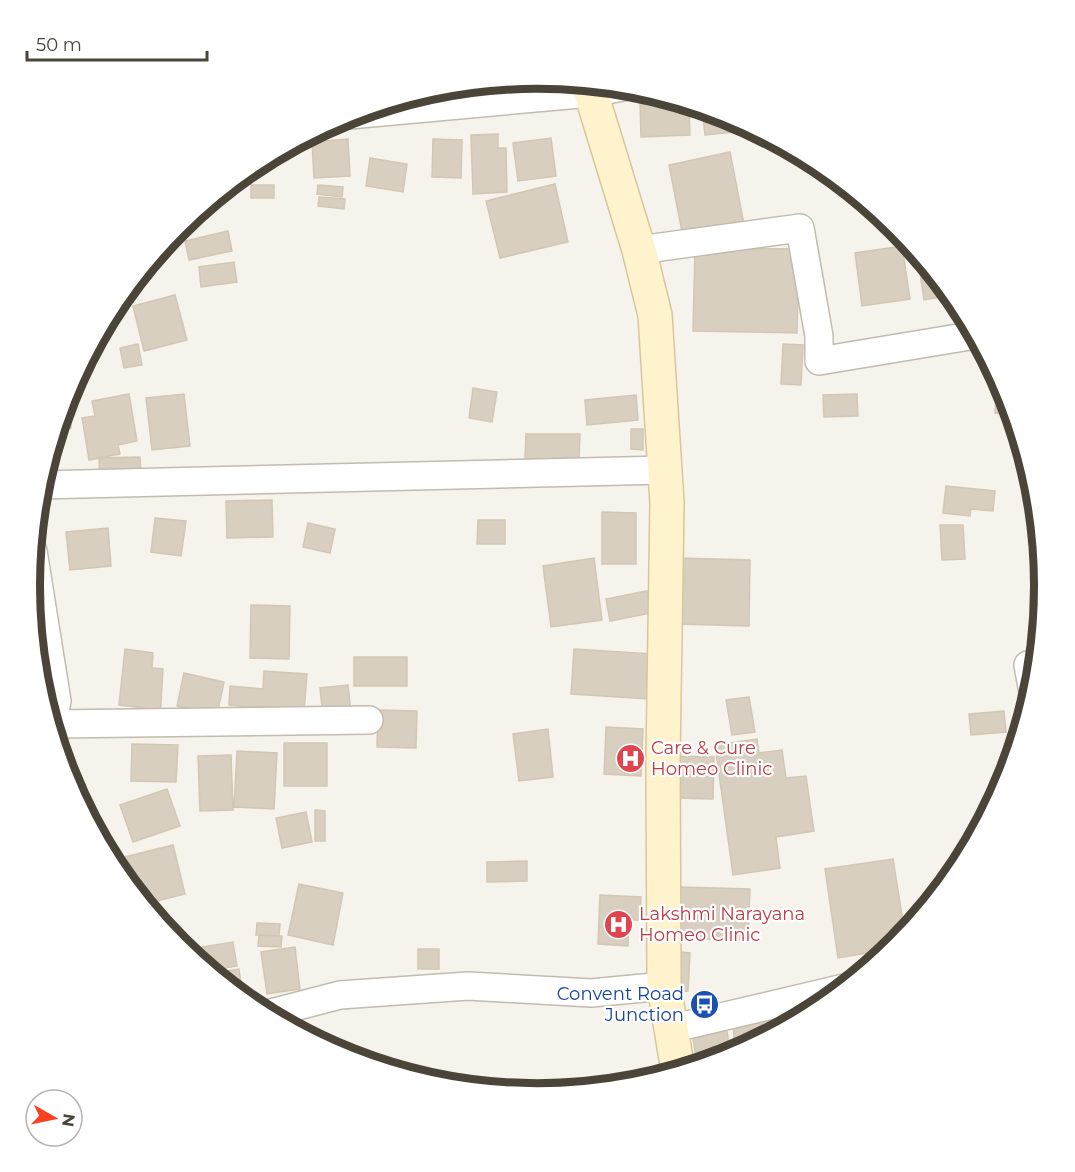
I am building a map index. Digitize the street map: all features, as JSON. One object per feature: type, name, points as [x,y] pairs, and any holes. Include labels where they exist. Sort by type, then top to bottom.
[{"type":"street","points":[[396,110],[572,90]]},
{"type":"street","points":[[592,92],[639,250],[655,315],[667,503],[663,760],[664,986],[676,1063]]},
{"type":"street","points":[[639,250],[800,228],[819,336],[819,361],[967,336]]},
{"type":"street","points":[[51,485],[664,470]]},
{"type":"street","points":[[56,712],[369,720]]},
{"type":"street","points":[[280,1011],[340,995],[468,986],[591,993],[664,986]]},
{"type":"street","points":[[670,1029],[822,993]]},
{"type":"building","points":[[640,102],[689,113],[690,135],[641,137]]},
{"type":"building","points":[[703,117],[738,132],[705,135]]},
{"type":"building","points":[[498,134],[498,148],[506,148],[507,192],[473,194],[471,135]]},
{"type":"building","points":[[551,138],[556,176],[518,181],[513,143]]},
{"type":"building","points":[[348,139],[350,176],[314,178],[312,143]]},
{"type":"building","points":[[433,139],[462,140],[461,178],[432,177]]},
{"type":"building","points":[[730,152],[744,224],[683,237],[669,165]]},
{"type":"building","points":[[370,158],[407,164],[403,192],[366,186]]},
{"type":"building","points":[[555,184],[568,242],[500,258],[486,201]]},
{"type":"building","points":[[251,185],[274,185],[274,198],[251,198]]},
{"type":"building","points":[[318,185],[343,187],[342,197],[317,194]]},
{"type":"building","points":[[319,197],[345,199],[344,209],[318,206]]},
{"type":"building","points":[[228,231],[232,251],[189,260],[185,241]]},
{"type":"building","points":[[900,246],[902,249],[910,299],[862,306],[855,253]]},
{"type":"building","points":[[695,248],[799,249],[797,333],[693,331]]},
{"type":"building","points":[[234,262],[237,282],[201,287],[199,267]]},
{"type":"building","points":[[919,268],[942,297],[924,300]]},
{"type":"building","points":[[175,295],[187,340],[144,351],[133,306]]},
{"type":"building","points":[[138,344],[142,365],[124,368],[120,348]]},
{"type":"building","points":[[783,344],[803,345],[801,385],[781,384]]},
{"type":"building","points":[[473,388],[497,392],[492,422],[469,418]]},
{"type":"building","points":[[129,394],[137,441],[118,445],[120,454],[89,460],[82,418],[95,416],[92,401]]},
{"type":"building","points":[[184,394],[190,446],[152,450],[146,398]]},
{"type":"building","points":[[857,394],[858,416],[824,417],[823,395]]},
{"type":"building","points":[[996,394],[1003,413],[995,413]]},
{"type":"building","points":[[636,395],[638,420],[587,425],[585,400]]},
{"type":"building","points":[[71,416],[71,428],[66,428]]},
{"type":"building","points":[[631,429],[643,429],[643,450],[631,449]]},
{"type":"building","points":[[526,434],[580,434],[579,459],[525,459]]},
{"type":"building","points":[[140,457],[141,479],[100,480],[99,458]]},
{"type":"building","points":[[946,486],[995,491],[993,511],[971,509],[970,516],[943,513]]},
{"type":"building","points":[[272,500],[273,537],[227,538],[226,501]]},
{"type":"building","points":[[602,512],[636,513],[636,564],[602,564]]},
{"type":"building","points":[[155,518],[186,521],[181,556],[151,552]]},
{"type":"building","points":[[478,520],[505,520],[505,544],[477,544]]},
{"type":"building","points":[[308,523],[335,529],[330,553],[303,547]]},
{"type":"building","points":[[940,525],[963,525],[965,559],[942,560]]},
{"type":"building","points":[[108,528],[111,566],[70,570],[66,532]]},
{"type":"building","points":[[594,558],[602,620],[551,627],[543,566]]},
{"type":"building","points":[[680,558],[750,560],[749,626],[678,624]]},
{"type":"building","points":[[647,591],[651,613],[610,621],[606,599]]},
{"type":"building","points":[[251,605],[290,606],[289,659],[250,658]]},
{"type":"building","points":[[125,649],[153,653],[152,668],[163,669],[160,720],[142,718],[144,708],[119,705]]},
{"type":"building","points":[[574,649],[652,654],[649,699],[571,694]]},
{"type":"building","points":[[354,657],[407,657],[407,686],[354,686]]},
{"type":"building","points":[[264,671],[307,674],[304,712],[229,705],[230,686],[263,689]]},
{"type":"building","points":[[184,673],[224,682],[217,715],[177,706]]},
{"type":"building","points":[[348,685],[351,713],[323,716],[320,688]]},
{"type":"building","points":[[749,697],[755,732],[732,735],[726,700]]},
{"type":"building","points":[[378,710],[417,711],[416,748],[377,747]]},
{"type":"building","points":[[1004,711],[1006,732],[971,735],[969,714]]},
{"type":"building","points":[[606,727],[643,729],[641,776],[604,774]]},
{"type":"building","points":[[548,729],[553,777],[519,781],[513,734]]},
{"type":"building","points":[[757,739],[759,753],[782,750],[786,778],[806,776],[814,831],[776,837],[780,868],[733,875],[715,745]]},
{"type":"building","points":[[284,743],[327,743],[327,786],[284,786]]},
{"type":"building","points":[[132,744],[178,745],[176,782],[131,781]]},
{"type":"building","points":[[237,751],[277,753],[274,809],[234,807]]},
{"type":"building","points":[[231,755],[233,810],[200,811],[198,756]]},
{"type":"building","points":[[675,756],[714,757],[713,799],[674,798]]},
{"type":"building","points":[[167,789],[180,826],[133,842],[120,805]]},
{"type":"building","points":[[315,810],[325,811],[325,841],[315,841]]},
{"type":"building","points":[[306,812],[312,842],[282,848],[276,818]]},
{"type":"building","points":[[173,845],[185,894],[154,902],[121,858]]},
{"type":"building","points":[[893,859],[903,922],[873,952],[838,958],[825,869]]},
{"type":"building","points":[[527,861],[527,881],[487,882],[487,862]]},
{"type":"building","points":[[299,884],[343,893],[333,945],[288,935]]},
{"type":"building","points":[[679,887],[750,889],[748,940],[678,938]]},
{"type":"building","points":[[600,895],[641,897],[640,920],[629,920],[628,946],[598,944]]},
{"type":"building","points":[[257,923],[280,924],[279,936],[256,935]]},
{"type":"building","points":[[259,935],[282,936],[281,947],[258,946]]},
{"type":"building","points":[[233,942],[237,966],[221,968],[203,953],[202,947]]},
{"type":"building","points":[[295,947],[300,989],[267,994],[261,952]]},
{"type":"building","points":[[418,949],[439,949],[439,969],[418,969]]},
{"type":"building","points":[[674,951],[690,953],[688,991],[672,993]]},
{"type":"building","points":[[239,969],[241,985],[235,980],[224,971]]},
{"type":"building","points":[[782,1018],[734,1042],[733,1022]]},
{"type":"building","points":[[726,1026],[729,1044],[696,1057],[692,1031]]},
{"type":"place","name":"Care & Cure Homeo Clinic","points":[[630,758]]},
{"type":"place","name":"Lakshmi Narayana Homeo Clinic","points":[[618,924]]},
{"type":"place","name":"Convent Road Junction","points":[[705,1004]]}]
